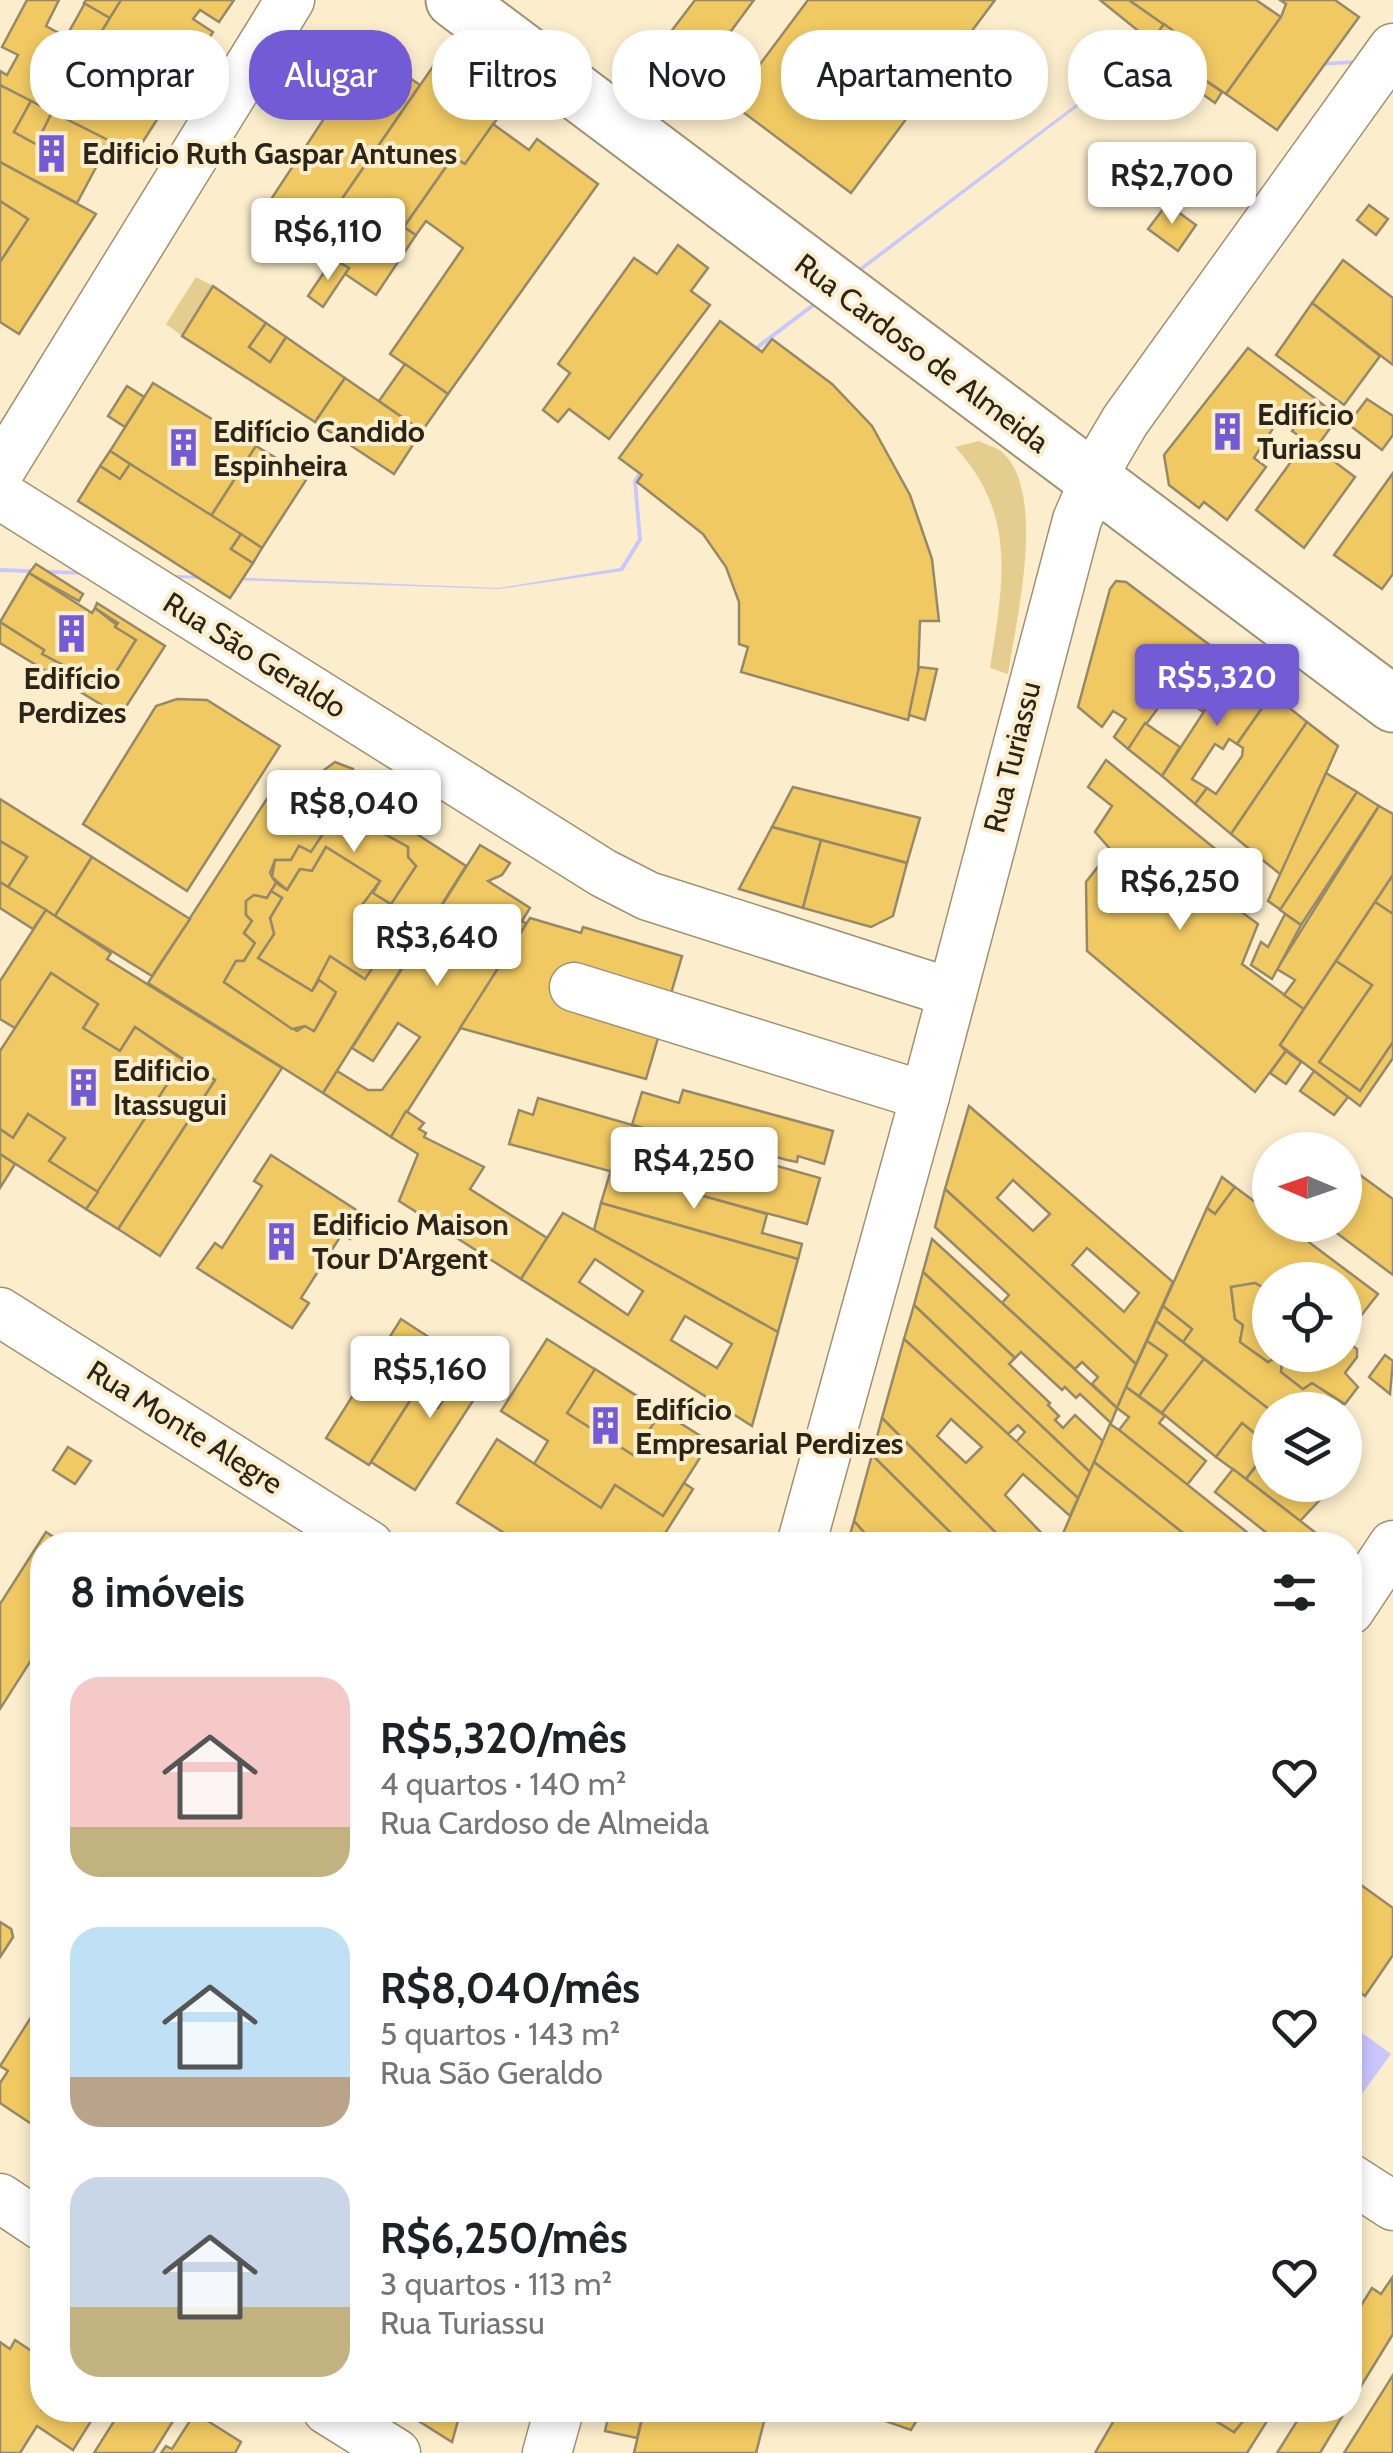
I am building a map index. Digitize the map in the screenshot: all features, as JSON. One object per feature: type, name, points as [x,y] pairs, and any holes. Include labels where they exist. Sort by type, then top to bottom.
[{"type":"main road","name":"Rua Cardoso de Almeida","points":[[454,0],[1393,704]]},
{"type":"street","points":[[0,471],[290,0]]},
{"type":"street","name":"Rua Turiassu","points":[[805,1532],[926,1096],[1061,566],[1092,480],[1126,421],[1393,48]]},
{"type":"street","name":"Rua São Geraldo","points":[[0,495],[648,896],[952,993]]},
{"type":"street","points":[[574,987],[926,1096]]},
{"type":"street","name":"Rua Monte Alegre","points":[[0,1312],[348,1532]]},
{"type":"street","points":[[1362,1592],[1393,1545]]},
{"type":"street","points":[[1362,2186],[1393,2206]]},
{"type":"street","points":[[0,2198],[30,2218]]},
{"type":"street","points":[[346,2422],[396,2453]]},
{"type":"street","points":[[548,2453],[556,2422]]},
{"type":"shaded area","points":[[1393,58],[1393,62],[1207,69]]},
{"type":"shaded area","points":[[1068,110],[681,408],[637,482],[642,540],[623,571],[499,589],[0,572],[0,568],[499,588],[620,568],[638,539],[633,481],[679,404]]},
{"type":"shaded area","points":[[196,277],[213,286],[182,336],[166,324]]},
{"type":"shaded area","points":[[979,441],[1001,451],[1015,470],[1023,495],[1025,557],[1008,674],[990,668],[1001,580],[997,525],[975,472],[955,447]]},
{"type":"shaded area","points":[[1362,2033],[1391,2054],[1362,2094]]},
{"type":"building","points":[[27,0],[59,0],[46,26],[53,30],[30,30],[30,101],[0,85],[0,71],[7,75],[18,55],[2,47]]},
{"type":"building","points":[[121,0],[110,18],[84,3]]},
{"type":"building","points":[[121,0],[234,0],[219,22],[200,10],[193,19],[210,30],[103,30]]},
{"type":"building","points":[[695,0],[754,0],[732,30],[672,30]]},
{"type":"building","points":[[808,0],[995,0],[973,30],[786,30]]},
{"type":"building","points":[[1100,0],[1129,0],[1164,24],[1160,30],[1137,30]]},
{"type":"building","points":[[1129,0],[1256,0],[1281,17],[1226,94],[1207,81],[1207,30],[1172,30]]},
{"type":"building","points":[[1280,0],[1335,0],[1359,17],[1277,130],[1226,94],[1281,17],[1286,4]]},
{"type":"building","points":[[85,3],[110,18],[103,30],[70,30]]},
{"type":"building","points":[[781,36],[781,120],[905,120],[851,193],[754,120],[761,120],[761,63]]},
{"type":"building","points":[[432,68],[432,120],[496,120],[465,164],[453,157],[404,227],[416,235],[376,295],[345,274],[349,268],[311,244],[396,120],[412,120],[412,97]]},
{"type":"building","points":[[412,80],[420,85],[412,97]]},
{"type":"building","points":[[1207,82],[1222,92],[1215,103],[1207,97]]},
{"type":"building","name":"Edificio Ruth Gaspar Antunes","points":[[0,85],[30,100],[14,132],[36,144],[48,120],[68,120],[110,141],[77,203],[0,162]]},
{"type":"building","points":[[30,103],[30,120],[48,120],[36,144],[14,132]]},
{"type":"building","points":[[68,120],[157,120],[135,154]]},
{"type":"building","points":[[323,120],[396,120],[311,244],[262,213]]},
{"type":"building","points":[[493,124],[529,150],[537,139],[598,184],[448,394],[390,354],[463,248],[426,221],[416,235],[404,227],[453,157],[465,164]]},
{"type":"building","points":[[0,162],[96,214],[19,334],[0,322],[0,262],[28,219],[0,201]]},
{"type":"building","points":[[0,201],[28,219],[0,262]]},
{"type":"building","points":[[1167,204],[1196,225],[1178,251],[1148,229]]},
{"type":"building","points":[[1369,205],[1388,219],[1376,235],[1357,220]]},
{"type":"building","points":[[678,245],[708,268],[691,291],[710,305],[609,439],[569,409],[558,422],[543,410],[570,373],[558,364],[634,258],[657,274]]},
{"type":"building","points":[[333,259],[349,268],[323,307],[308,296]]},
{"type":"building","points":[[1343,260],[1393,298],[1393,365],[1312,303]]},
{"type":"building","points":[[213,286],[266,323],[249,347],[270,362],[286,337],[345,378],[315,422],[182,336]]},
{"type":"building","points":[[1312,303],[1380,356],[1344,405],[1276,355]]},
{"type":"building","points":[[720,321],[762,352],[772,339],[832,384],[872,426],[910,495],[932,559],[939,621],[920,621],[918,675],[908,720],[741,672],[748,647],[739,644],[739,602],[726,567],[703,534],[637,482],[642,475],[619,458]]},
{"type":"building","points":[[266,323],[286,337],[270,362],[249,347]]},
{"type":"building","name":"Edifício Turiassu","points":[[1248,348],[1316,399],[1297,425],[1282,414],[1254,458],[1266,467],[1227,520],[1204,502],[1199,508],[1169,485],[1164,455]]},
{"type":"building","points":[[405,364],[448,394],[422,431],[379,401]]},
{"type":"building","points":[[345,378],[422,431],[394,474],[315,422]]},
{"type":"building","name":"Edifício Candido Espinheira","points":[[153,383],[256,446],[211,516],[110,451]]},
{"type":"building","points":[[127,386],[144,397],[125,427],[108,416]]},
{"type":"building","points":[[1316,399],[1338,417],[1316,448],[1355,477],[1304,548],[1256,510],[1306,441],[1292,431]]},
{"type":"building","points":[[1367,399],[1393,416],[1393,435],[1382,450],[1348,424]]},
{"type":"building","points":[[256,446],[308,477],[262,548],[211,516]]},
{"type":"building","points":[[110,451],[130,464],[120,479],[100,466]]},
{"type":"building","points":[[130,464],[241,534],[231,549],[253,563],[230,598],[78,501],[100,466],[120,479]]},
{"type":"building","points":[[1393,473],[1393,574],[1382,589],[1334,555]]},
{"type":"building","points":[[241,534],[262,548],[253,563],[231,549]]},
{"type":"building","points":[[36,564],[83,594],[79,601],[29,573]]},
{"type":"building","name":"Edifício Perdizes","points":[[29,573],[92,613],[95,608],[136,640],[106,688],[42,654],[44,650],[0,622]]},
{"type":"building","points":[[1116,581],[1126,582],[1235,664],[1203,712],[1172,689],[1128,749],[1114,737],[1126,719],[1113,711],[1102,727],[1078,707],[1110,589]]},
{"type":"building","points":[[97,603],[165,646],[120,716],[0,643],[0,622],[44,650],[42,654],[106,688],[136,640],[115,627],[118,623],[95,608]]},
{"type":"building","points":[[1235,664],[1272,694],[1237,744],[1229,739],[1223,749],[1215,744],[1192,779],[1207,788],[1195,804],[1162,776]]},
{"type":"building","points":[[919,667],[937,669],[925,720],[909,715]]},
{"type":"building","points":[[1272,694],[1307,722],[1231,834],[1195,804],[1207,788],[1216,794],[1242,756],[1243,748],[1237,744]]},
{"type":"building","points":[[177,699],[207,700],[280,746],[187,891],[83,824],[156,706]]},
{"type":"building","points":[[1307,722],[1338,746],[1281,875],[1231,834]]},
{"type":"building","points":[[1145,723],[1180,747],[1162,776],[1128,749]]},
{"type":"building","points":[[1106,760],[1224,856],[1203,884],[1258,924],[1242,964],[1304,1009],[1280,1045],[1286,1051],[1255,1092],[1087,951],[1086,882],[1111,850],[1095,832],[1112,806],[1088,787]]},
{"type":"building","points":[[335,762],[353,769],[354,784],[326,787],[324,770]]},
{"type":"building","points":[[1326,773],[1357,792],[1281,910],[1268,901]]},
{"type":"building","points":[[325,783],[326,787],[341,785],[466,866],[323,1093],[148,983],[270,794],[303,817]],"holes":[[[335,807],[408,847],[408,857],[416,866],[391,904],[370,891],[356,913],[393,936],[365,979],[330,956],[317,978],[335,995],[314,1031],[305,1026],[297,1031],[224,982],[236,961],[244,961],[255,943],[244,933],[252,921],[246,915],[246,901],[254,895],[267,898],[276,883],[270,873],[275,860],[291,860],[299,846],[311,852],[323,834],[320,828]]]},
{"type":"building","points":[[793,787],[920,818],[907,863],[772,827]]},
{"type":"building","points":[[1357,792],[1379,806],[1301,925],[1280,910]]},
{"type":"building","points":[[0,799],[92,857],[55,916],[8,887],[27,857],[0,841]]},
{"type":"building","points":[[1379,806],[1393,814],[1393,875],[1304,1009],[1284,995],[1295,980],[1277,969]]},
{"type":"building","points":[[335,807],[408,847],[408,857],[416,866],[391,904],[373,893],[380,881],[326,847],[312,871],[300,869],[287,890],[272,877],[275,860],[291,860],[299,846],[311,852],[323,834],[320,828]]},
{"type":"building","points":[[772,827],[821,840],[803,908],[739,889]]},
{"type":"building","points":[[821,840],[907,863],[893,916],[871,927],[803,908]]},
{"type":"building","points":[[0,841],[27,857],[8,887],[0,882]]},
{"type":"building","points":[[480,845],[510,863],[502,875],[488,881],[530,908],[522,921],[527,924],[391,1137],[323,1093],[337,1071],[368,1090],[382,1090],[420,1037],[398,1023],[373,1061],[352,1048]]},
{"type":"building","points":[[326,847],[380,881],[356,913],[393,936],[365,979],[330,956],[312,991],[258,958],[274,934],[270,918],[282,898],[271,891],[276,883],[287,890],[300,869],[312,871]]},
{"type":"building","points":[[92,857],[190,919],[152,976],[55,916]]},
{"type":"building","points":[[1393,875],[1393,914],[1375,902]]},
{"type":"building","points":[[0,882],[46,910],[33,929],[0,908]]},
{"type":"building","points":[[271,891],[282,898],[270,918],[274,934],[258,958],[312,991],[319,980],[336,992],[314,1031],[305,1026],[292,1029],[224,982],[236,961],[244,961],[255,943],[244,933],[252,921],[246,915],[246,901],[254,895],[267,898]]},
{"type":"building","points":[[1375,902],[1393,914],[1393,1042],[1360,1091],[1319,1062],[1372,985],[1336,961]]},
{"type":"building","points":[[46,910],[111,953],[107,959],[282,1068],[160,1256],[118,1229],[215,1080],[135,1027],[120,1051],[83,1028],[98,1004],[51,973],[15,1028],[0,1019],[0,981]]},
{"type":"building","points":[[1285,914],[1301,925],[1272,979],[1251,965],[1261,942],[1268,947]]},
{"type":"building","points":[[530,918],[581,933],[583,927],[682,956],[646,1079],[460,1028]]},
{"type":"building","points":[[1336,961],[1372,985],[1319,1062],[1360,1091],[1393,1042],[1393,1058],[1360,1106],[1280,1045]]},
{"type":"building","name":"Edificio Itassugui","points":[[51,973],[98,1004],[83,1028],[120,1051],[135,1027],[183,1060],[98,1192],[49,1161],[65,1138],[28,1114],[13,1138],[0,1129],[0,1051]]},
{"type":"building","points":[[1286,1051],[1301,1062],[1286,1084],[1270,1073]]},
{"type":"building","points":[[183,1060],[215,1080],[118,1229],[86,1209]]},
{"type":"building","points":[[1314,1071],[1348,1097],[1334,1115],[1300,1091]]},
{"type":"building","points":[[683,1090],[833,1131],[824,1164],[798,1156],[797,1162],[787,1160],[701,1136],[699,1144],[632,1125],[642,1092],[679,1103]]},
{"type":"building","points":[[538,1098],[699,1144],[697,1152],[760,1170],[763,1162],[820,1178],[807,1224],[509,1144],[519,1110],[533,1115]]},
{"type":"building","points":[[969,1106],[1173,1282],[1136,1364],[945,1189]],"holes":[[[1013,1180],[1050,1214],[1033,1231],[997,1198]],[[1087,1248],[1139,1293],[1124,1312],[1072,1265]]]},
{"type":"building","points":[[406,1111],[424,1123],[419,1129],[426,1133],[424,1137],[484,1167],[470,1189],[547,1238],[521,1279],[399,1201],[418,1154],[391,1137]]},
{"type":"building","points":[[28,1114],[65,1138],[49,1161],[98,1192],[86,1209],[0,1154],[0,1129],[13,1138]]},
{"type":"building","points":[[0,1154],[15,1164],[0,1188]]},
{"type":"building","name":"Edificio Maison Tour D'Argent","points":[[271,1155],[364,1215],[350,1239],[342,1234],[301,1298],[309,1303],[292,1328],[197,1268],[215,1243],[222,1248],[262,1186],[254,1181]]},
{"type":"building","points":[[611,1170],[767,1214],[762,1233],[802,1244],[798,1259],[601,1203]]},
{"type":"building","points":[[1362,1176],[1393,1199],[1393,1275],[1349,1242],[1362,1242]]},
{"type":"building","points":[[1222,1177],[1235,1187],[1215,1214],[1207,1208]]},
{"type":"building","points":[[1235,1187],[1252,1200],[1252,1242],[1309,1242],[1335,1262],[1252,1262],[1252,1284],[1231,1287],[1235,1319],[1243,1325],[1240,1342],[1252,1351],[1252,1372],[1281,1372],[1303,1389],[1312,1383],[1326,1392],[1252,1392],[1252,1396],[1183,1342],[1192,1329],[1163,1306],[1207,1208],[1215,1214]]},
{"type":"building","points":[[945,1189],[1136,1364],[1117,1408],[1092,1384],[1098,1377],[1082,1362],[1075,1369],[1002,1303],[1009,1295],[935,1227]]},
{"type":"building","points":[[601,1203],[798,1259],[778,1332],[594,1230]]},
{"type":"building","points":[[563,1213],[778,1332],[752,1426],[521,1279]],"holes":[[[595,1259],[643,1291],[628,1315],[579,1282]],[[685,1316],[732,1344],[717,1368],[671,1340]]]},
{"type":"building","points":[[932,1239],[1117,1408],[1111,1423],[1080,1394],[1076,1398],[1065,1387],[1062,1390],[1021,1352],[1015,1358],[923,1272]]},
{"type":"building","points":[[923,1272],[1015,1358],[1009,1364],[1050,1403],[1059,1416],[1055,1420],[1063,1428],[1075,1415],[1103,1441],[1090,1472],[914,1305]]},
{"type":"building","points":[[1362,1282],[1378,1294],[1362,1314]]},
{"type":"building","points":[[1252,1284],[1252,1351],[1240,1342],[1243,1325],[1235,1319],[1231,1287]]},
{"type":"building","points":[[914,1305],[1090,1472],[1078,1498],[1016,1442],[1025,1432],[1018,1425],[1008,1434],[904,1339]]},
{"type":"building","points":[[1163,1306],[1192,1329],[1183,1342],[1156,1321]]},
{"type":"building","points":[[401,1319],[444,1347],[369,1465],[326,1438]]},
{"type":"building","points":[[1156,1321],[1204,1359],[1162,1413],[1139,1396],[1167,1355],[1147,1341]]},
{"type":"building","name":"Edifício Empresarial Perdizes","points":[[547,1339],[710,1442],[663,1516],[615,1485],[601,1508],[534,1464],[548,1441],[501,1411]]},
{"type":"building","points":[[904,1339],[1078,1498],[1070,1516],[1023,1474],[1005,1495],[1041,1532],[995,1532],[882,1418]],"holes":[[[951,1419],[982,1447],[966,1463],[937,1436]]]},
{"type":"building","points":[[1147,1341],[1167,1355],[1139,1396],[1126,1387]]},
{"type":"building","points":[[444,1347],[489,1376],[415,1490],[371,1462],[415,1393],[438,1408],[450,1390],[426,1375]]},
{"type":"building","points":[[1385,1355],[1393,1361],[1390,1394],[1369,1377]]},
{"type":"building","points":[[1204,1359],[1252,1396],[1252,1431],[1242,1423],[1216,1457],[1162,1413]]},
{"type":"building","points":[[595,1369],[661,1412],[633,1455],[567,1413]]},
{"type":"building","points":[[1281,1372],[1346,1372],[1358,1387],[1354,1392],[1326,1392],[1312,1383],[1303,1389]]},
{"type":"building","points":[[1126,1387],[1165,1416],[1159,1423],[1206,1461],[1187,1485],[1119,1430],[1129,1417],[1117,1408]]},
{"type":"building","points":[[882,1418],[995,1532],[950,1532],[872,1455]]},
{"type":"building","points":[[1242,1423],[1252,1431],[1252,1471],[1246,1479],[1216,1457]]},
{"type":"building","points":[[1110,1424],[1247,1532],[1182,1532],[1094,1462]]},
{"type":"building","points":[[497,1439],[601,1508],[615,1485],[663,1516],[684,1483],[693,1489],[666,1532],[503,1532],[457,1503]]},
{"type":"building","points":[[68,1447],[91,1461],[75,1484],[53,1470]]},
{"type":"building","points":[[872,1455],[950,1532],[864,1532],[854,1521]]},
{"type":"building","points":[[1094,1462],[1182,1532],[1064,1532]]},
{"type":"building","points":[[1233,1469],[1252,1484],[1252,1502],[1276,1502],[1315,1532],[1266,1532],[1215,1492]]},
{"type":"building","points":[[1276,1502],[1318,1502],[1300,1521]]},
{"type":"building","points":[[854,1521],[864,1532],[851,1532]]},
{"type":"building","points":[[30,1557],[30,1662],[0,1709],[0,1604]]},
{"type":"building","points":[[1362,1886],[1393,1908],[1393,1955],[1365,1996]]},
{"type":"building","points":[[0,1922],[11,1929],[13,1937],[0,1957]]},
{"type":"building","points":[[0,1922],[11,1929],[13,1937],[0,1957]]},
{"type":"building","points":[[30,2019],[30,2123],[0,2103],[0,2083],[8,2071],[0,2066]]},
{"type":"building","points":[[1392,2278],[1393,2334],[1362,2384],[1362,2304],[1372,2288],[1381,2294]]},
{"type":"building","points":[[15,2340],[30,2350],[30,2422],[90,2422],[73,2450],[37,2426],[20,2453],[0,2453],[0,2342],[10,2349]]},
{"type":"building","points":[[1393,2375],[1393,2453],[1344,2453]]},
{"type":"building","points":[[113,2422],[172,2422],[153,2453],[94,2453]]},
{"type":"building","points":[[189,2422],[209,2422],[241,2442],[235,2453],[161,2453],[166,2446],[172,2449]]},
{"type":"building","points":[[420,2422],[458,2422],[452,2442]]},
{"type":"building","points":[[607,2422],[641,2422],[637,2438],[605,2431]]},
{"type":"building","points":[[641,2422],[764,2422],[756,2453],[634,2453]]},
{"type":"building","points":[[888,2422],[916,2422],[911,2430]]},
{"type":"building","points":[[1113,2422],[1218,2422],[1234,2432],[1242,2422],[1266,2422],[1247,2453],[1095,2453]]},
{"type":"building","points":[[1218,2422],[1242,2422],[1234,2432]]},
{"type":"building","points":[[1296,2422],[1339,2422],[1320,2453],[1277,2453]]},
{"type":"place","name":"Edificio Ruth Gaspar Antunes","points":[[52,153]]},
{"type":"place","name":"Edifício Turiassu","points":[[1227,431]]},
{"type":"place","name":"Edifício Candido Espinheira","points":[[183,448]]},
{"type":"place","name":"Edifício Perdizes","points":[[72,634]]},
{"type":"place","name":"Edificio Itassugui","points":[[83,1087]]},
{"type":"place","name":"Edificio Maison Tour D'Argent","points":[[282,1241]]},
{"type":"place","name":"Edifício Empresarial Perdizes","points":[[605,1426]]}]
